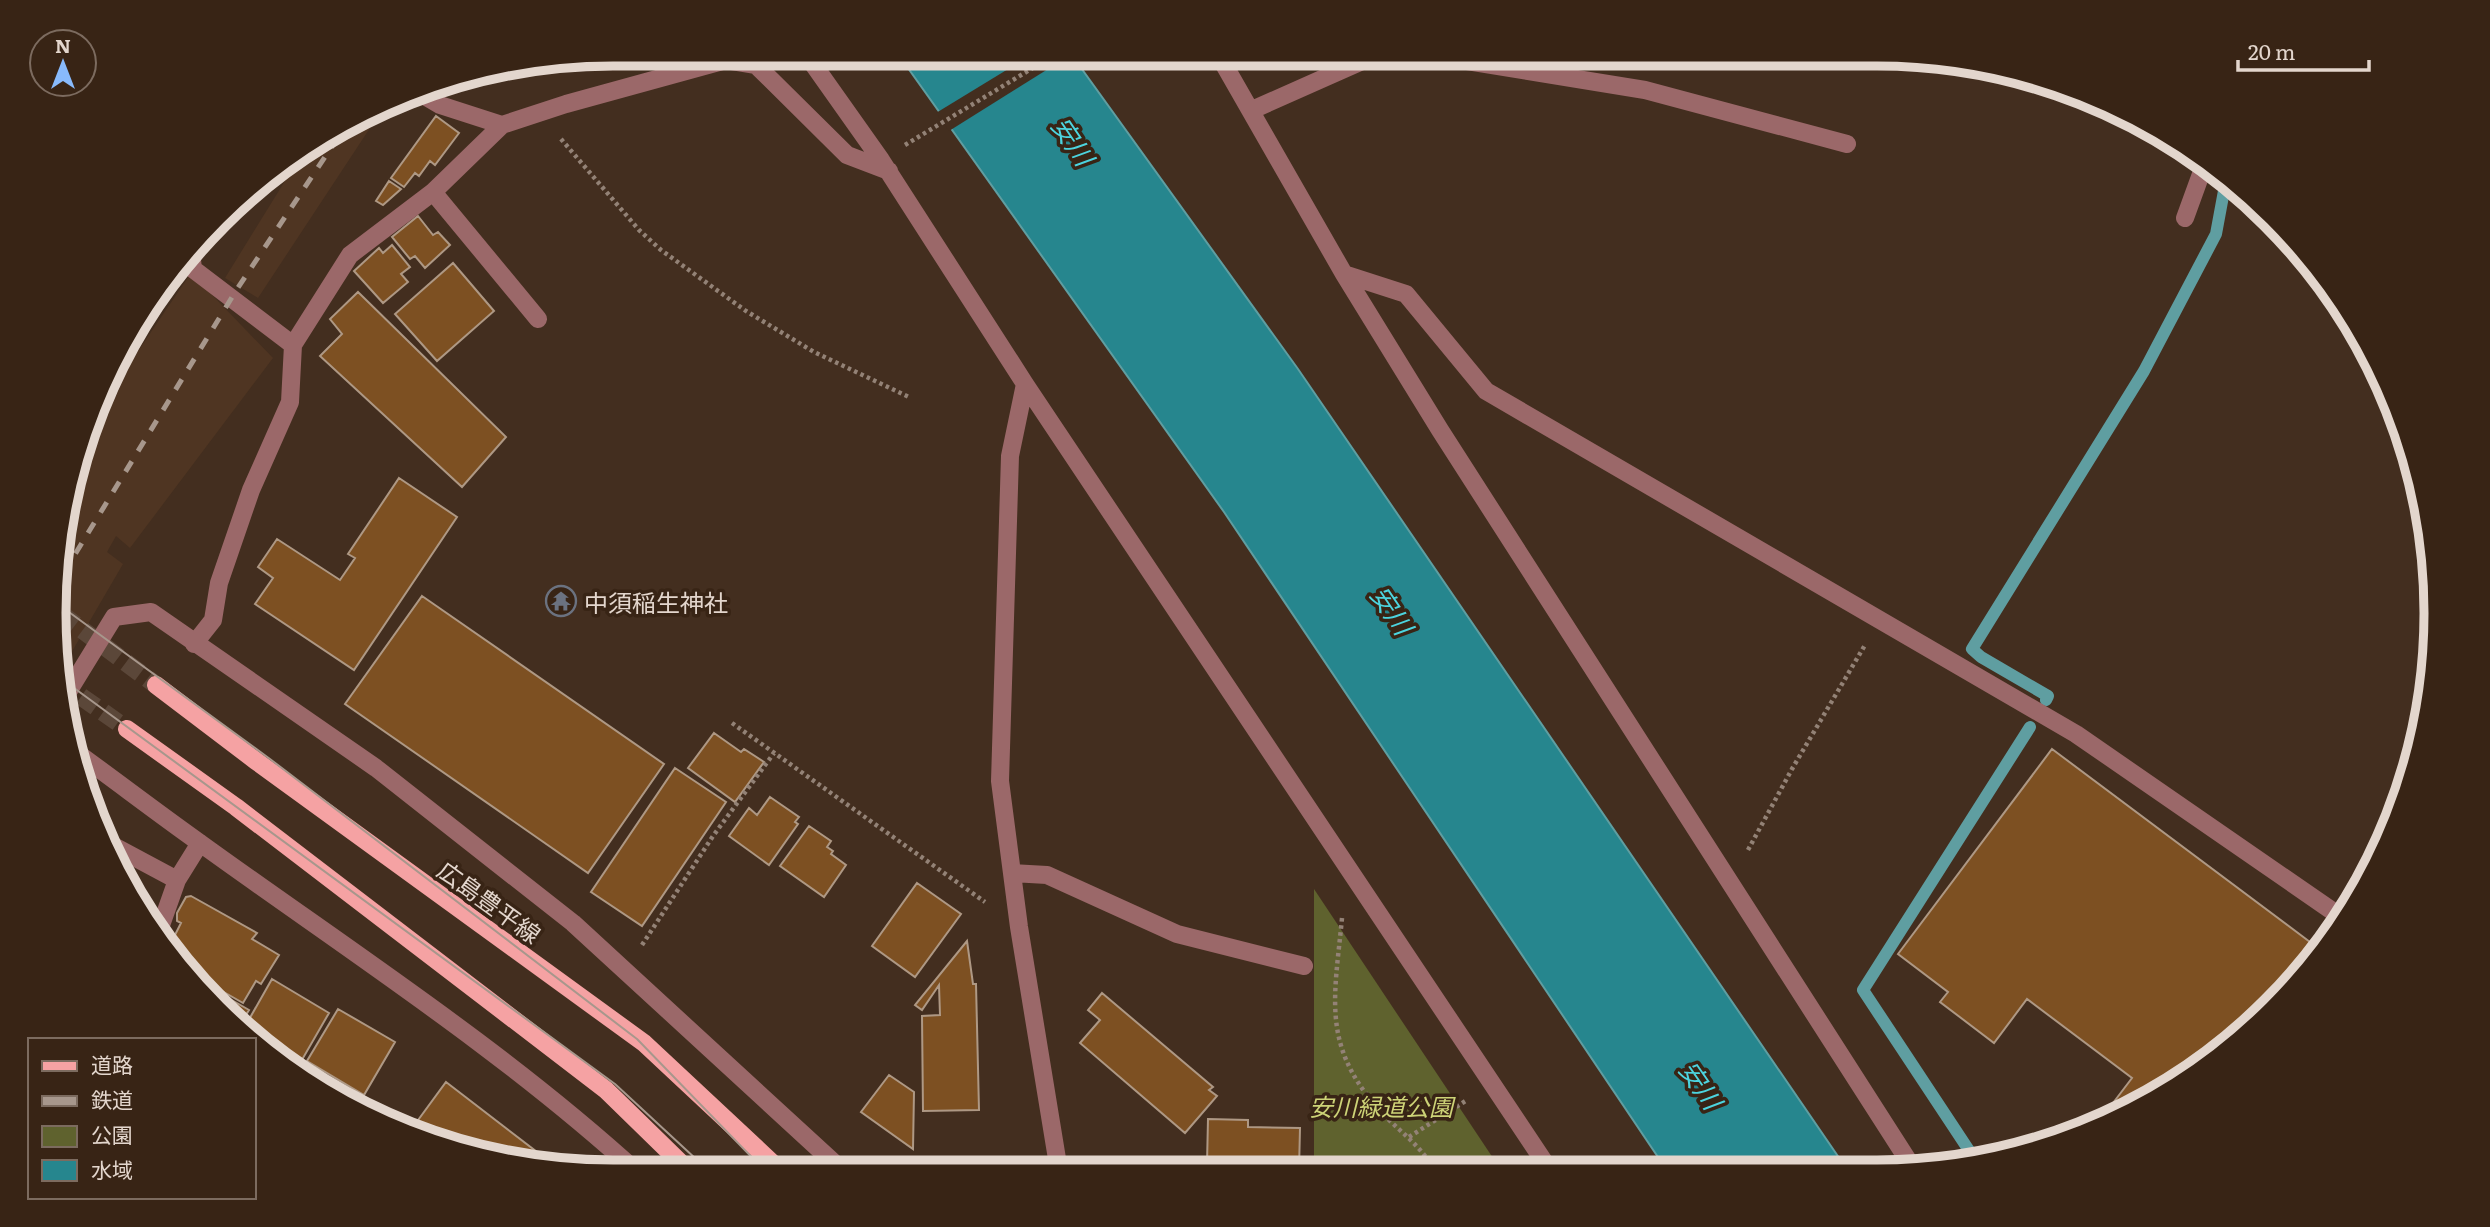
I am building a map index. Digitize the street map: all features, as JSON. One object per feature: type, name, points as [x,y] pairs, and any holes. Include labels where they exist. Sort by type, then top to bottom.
[{"type":"main road","name":"広島豊平線","points":[[156,685],[256,761],[644,1043],[769,1160]]},
{"type":"main road","points":[[127,729],[247,815],[606,1090],[678,1160]]},
{"type":"street","points":[[194,644],[213,620],[219,583],[251,491],[290,402],[293,345],[350,256],[433,192],[502,125],[705,66]]},
{"type":"street","points":[[757,66],[847,155],[888,171]]},
{"type":"street","points":[[814,66],[888,171],[1026,384],[1543,1160]]},
{"type":"street","points":[[1225,66],[1344,274],[1440,430],[1907,1159]]},
{"type":"street","points":[[1252,110],[1351,66]]},
{"type":"street","points":[[1498,66],[1645,90],[1847,144]]},
{"type":"street","points":[[430,99],[440,105],[502,125]]},
{"type":"street","points":[[2185,218],[2201,174]]},
{"type":"street","points":[[433,192],[538,319]]},
{"type":"street","points":[[193,265],[193,269],[293,345]]},
{"type":"street","points":[[1344,274],[1406,294],[1486,391],[2076,734],[2334,912]]},
{"type":"street","points":[[1026,384],[1010,456],[1001,767],[1012,873],[1057,1160]]},
{"type":"street","points":[[71,687],[114,617],[151,612],[376,768],[573,923],[831,1160]]},
{"type":"street","points":[[87,760],[200,843],[407,987],[582,1122],[624,1160]]},
{"type":"street","points":[[162,922],[177,880],[200,843]]},
{"type":"street","points":[[121,850],[177,880]]},
{"type":"street","points":[[1012,873],[1047,875],[1177,934],[1304,965]]},
{"type":"path","points":[[903,146],[1036,66]]},
{"type":"path","points":[[539,113],[631,221],[662,250],[746,311],[814,352],[911,398]]},
{"type":"path","points":[[1746,855],[1792,769],[1880,620]]},
{"type":"path","points":[[732,723],[1020,927]]},
{"type":"path","points":[[641,946],[713,836],[774,753]]},
{"type":"path","points":[[1342,915],[1334,1000],[1337,1037],[1352,1074],[1377,1108],[1409,1137],[1429,1160]]},
{"type":"path","points":[[1409,1137],[1471,1097]]},
{"type":"shaded area","points":[[366,126],[370,128],[258,298],[225,278],[289,174],[340,140]]},
{"type":"shaded area","points":[[191,273],[273,358],[130,548],[116,536],[107,552],[123,564],[69,657],[66,614],[71,542],[74,525],[80,515],[76,512],[77,507],[92,450],[132,360]]},
{"type":"green space","name":"安川緑道公園","points":[[1314,889],[1493,1158],[1314,1160]]},
{"type":"water","name":"安川","points":[[907,66],[1080,66],[1298,369],[1841,1160],[1660,1160],[1224,512]]},
{"type":"pier","points":[[1013,66],[1053,66],[949,131],[936,113]]},
{"type":"building","points":[[436,116],[459,133],[435,165],[430,161],[419,176],[415,173],[404,187],[391,178]]},
{"type":"building","points":[[389,181],[401,189],[383,205],[376,201]]},
{"type":"building","points":[[418,216],[433,235],[438,232],[450,245],[425,268],[415,256],[410,259],[392,237]]},
{"type":"building","points":[[392,245],[410,267],[401,274],[408,282],[383,303],[354,271],[379,248],[383,253]]},
{"type":"building","points":[[453,263],[494,311],[437,361],[395,314]]},
{"type":"building","points":[[358,292],[506,437],[462,487],[320,356],[342,334],[330,319]]},
{"type":"building","points":[[399,478],[457,517],[354,670],[255,604],[273,578],[258,567],[277,539],[340,580],[355,558],[348,554]]},
{"type":"building","points":[[422,596],[664,764],[588,873],[345,704]]},
{"type":"building","points":[[714,733],[741,752],[744,749],[764,762],[735,802],[688,768]]},
{"type":"building","points":[[2052,749],[2312,943],[2288,974],[2237,1025],[2180,1068],[2109,1108],[2132,1078],[2027,999],[1994,1043],[1940,1002],[1948,992],[1898,954]]},
{"type":"building","points":[[675,768],[726,802],[642,926],[591,892]]},
{"type":"building","points":[[770,797],[799,817],[795,822],[798,824],[769,865],[729,836],[749,808],[757,815]]},
{"type":"building","points":[[809,826],[831,841],[827,847],[833,851],[831,854],[846,865],[824,897],[780,866]]},
{"type":"building","points":[[917,883],[961,914],[915,977],[872,946]]},
{"type":"building","points":[[191,896],[257,933],[252,939],[279,955],[261,984],[256,981],[243,1003],[214,986],[174,937],[181,923],[177,921],[177,913],[186,897]]},
{"type":"building","points":[[967,941],[973,984],[976,984],[979,1110],[923,1111],[922,1016],[940,1015],[939,985],[922,1010],[915,1005]]},
{"type":"building","points":[[272,979],[329,1013],[301,1061],[248,1021]]},
{"type":"building","points":[[1102,993],[1213,1087],[1209,1090],[1217,1096],[1185,1133],[1080,1043],[1100,1020],[1088,1010]]},
{"type":"building","points":[[221,994],[249,1010],[245,1017]]},
{"type":"building","points":[[338,1009],[395,1042],[364,1095],[307,1061]]},
{"type":"building","points":[[889,1075],[914,1092],[913,1149],[861,1112]]},
{"type":"building","points":[[446,1082],[537,1152],[535,1155],[472,1142],[416,1123]]},
{"type":"building","points":[[1208,1119],[1248,1120],[1248,1127],[1300,1128],[1299,1160],[1207,1160]]},
{"type":"waterway","points":[[2046,700],[2048,696],[1972,649],[2144,371],[2216,234],[2224,192]]},
{"type":"waterway","points":[[1970,1152],[1863,990],[2030,727]]},
{"type":"tunnel","points":[[66,618],[156,685]]},
{"type":"tunnel","points":[[72,690],[127,729]]},
{"type":"tram line","points":[[66,610],[270,759],[637,1039],[754,1160]]},
{"type":"tram line","points":[[71,686],[615,1084],[697,1160]]},
{"type":"railway","points":[[69,564],[237,289],[334,144]]},
{"type":"place","name":"中須稲生神社","points":[[561,601]]}]
